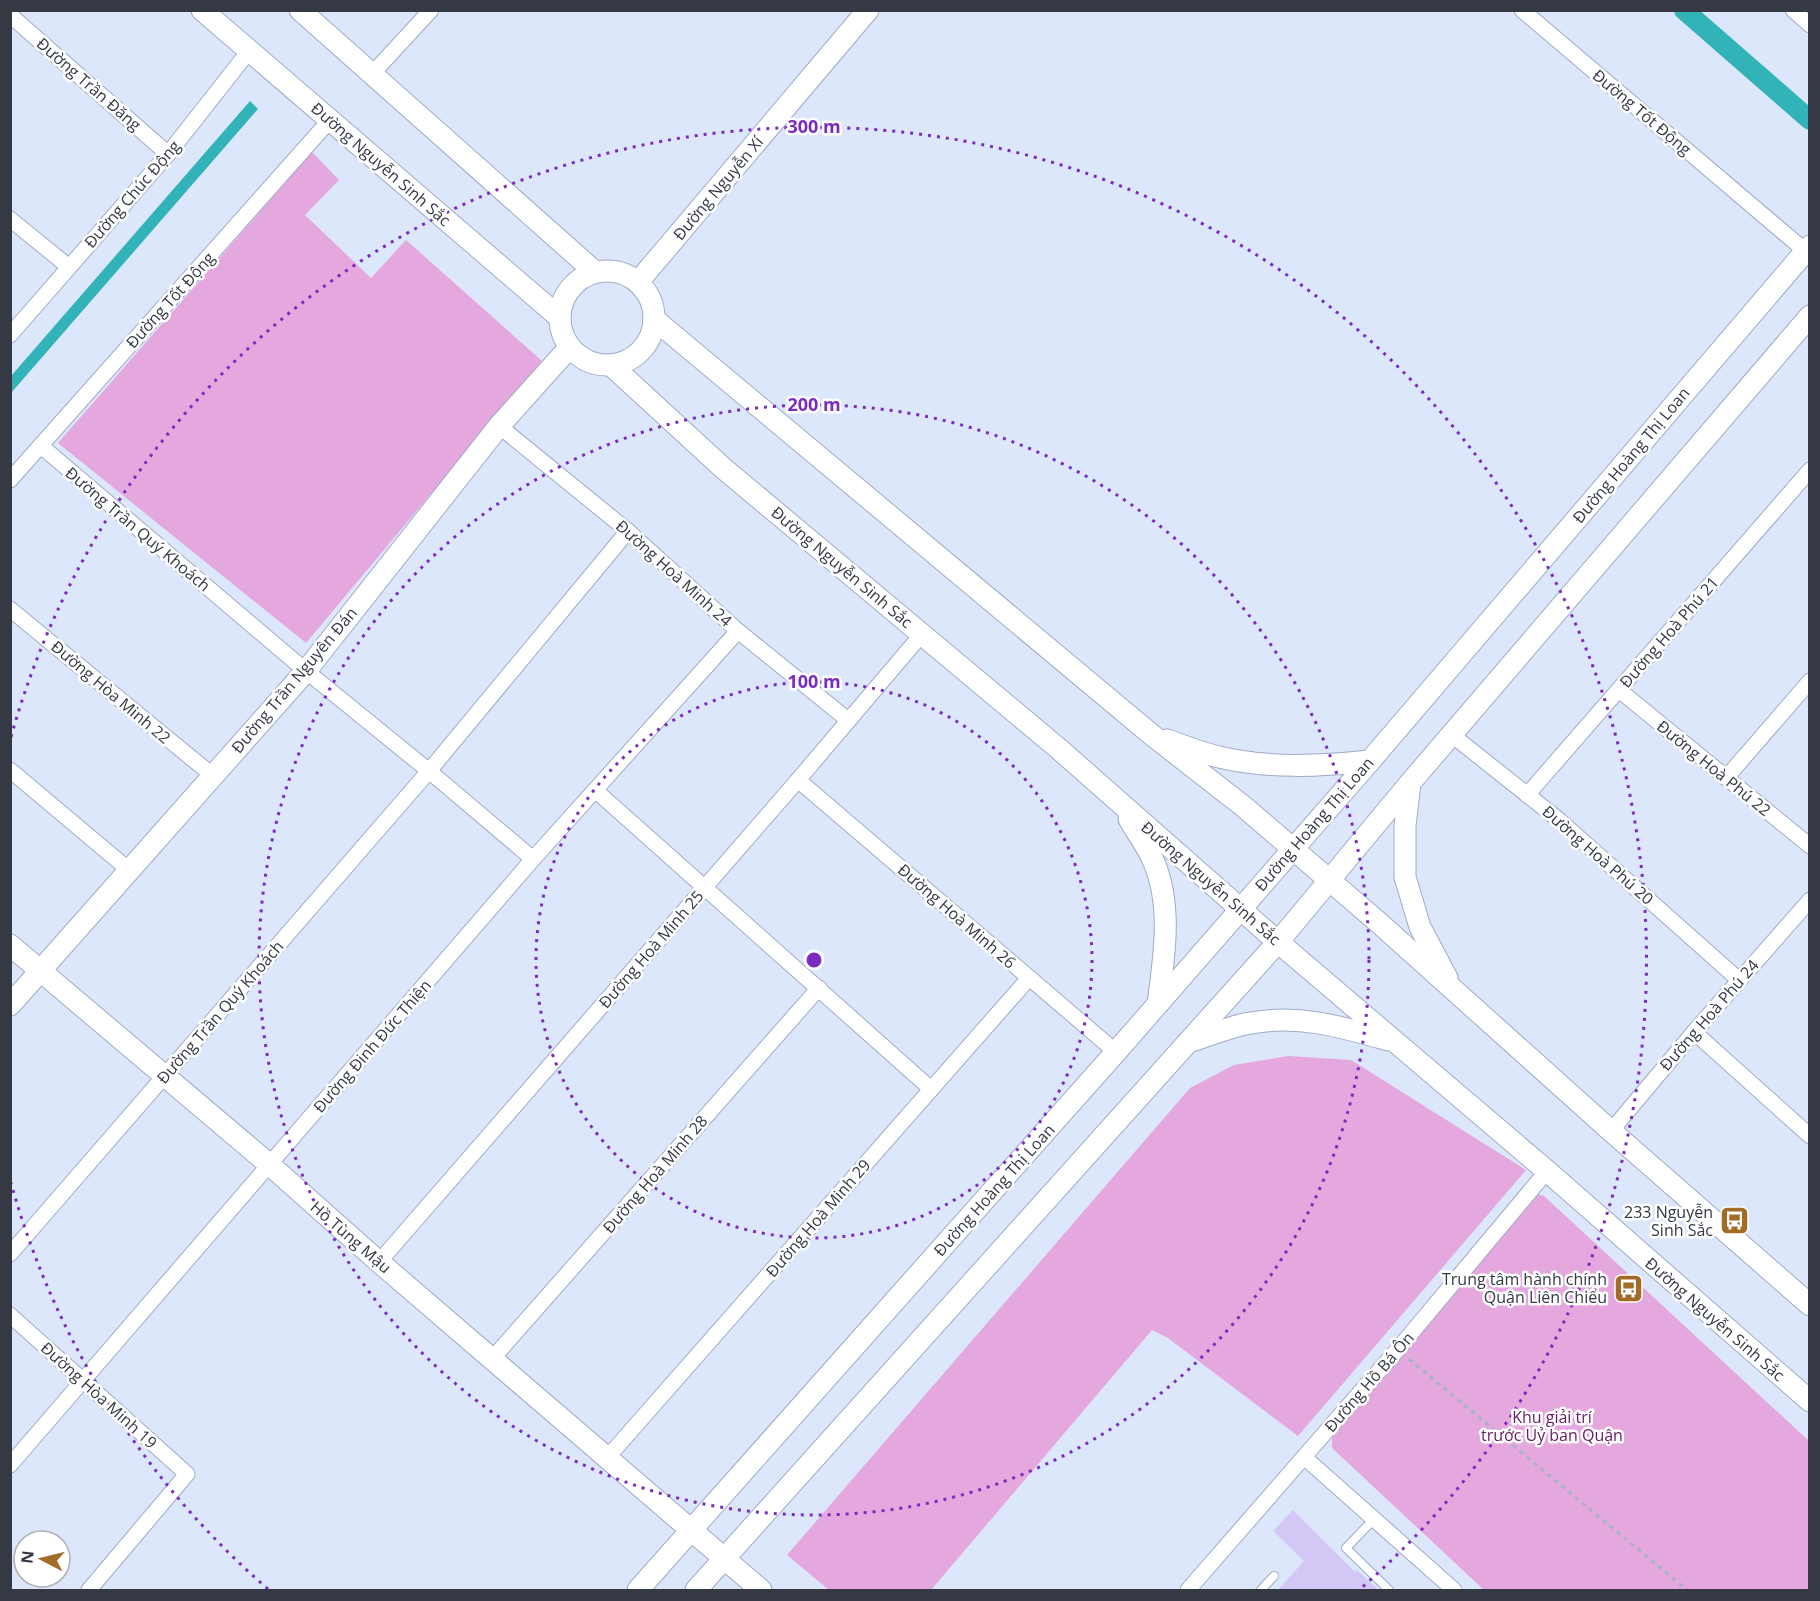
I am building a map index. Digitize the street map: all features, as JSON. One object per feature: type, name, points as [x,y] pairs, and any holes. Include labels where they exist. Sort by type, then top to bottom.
[{"type":"main road","name":"Đường Nguyễn Sinh Sắc","points":[[202,10],[559,316]]},
{"type":"main road","points":[[300,10],[596,272]]},
{"type":"main road","name":"Đường Nguyễn Xí","points":[[638,282],[868,10]]},
{"type":"main road","name":"Đường Hoàng Thị Loan","points":[[638,1590],[1158,1004],[1808,251]]},
{"type":"main road","points":[[596,272],[618,272],[638,282],[652,305],[654,319],[652,332],[646,345],[626,362],[612,366],[596,365],[581,359],[569,348],[560,328],[561,304],[566,293],[584,276],[596,272]]},
{"type":"main road","points":[[696,1590],[1278,942],[1410,783],[1809,316]]},
{"type":"main road","points":[[654,319],[1152,735],[1243,806],[1809,1305]]},
{"type":"main road","name":"Đường Trần Nguyên Đán","points":[[10,1005],[306,671],[500,426],[569,348]]},
{"type":"main road","name":"Đường Nguyễn Sinh Sắc","points":[[612,366],[723,468],[1118,801],[1278,942],[1547,1171],[1809,1401]]},
{"type":"main road","points":[[1152,735],[1220,758],[1275,765],[1320,766],[1370,761]]},
{"type":"main road","points":[[1410,783],[1405,826],[1405,877],[1420,927],[1454,992]]},
{"type":"main road","points":[[1118,801],[1154,860],[1165,901],[1164,952],[1158,1004]]},
{"type":"main road","name":"Hồ Tùng Mậu","points":[[10,945],[270,1165],[379,1262],[761,1590]]},
{"type":"main road","points":[[1188,1042],[1249,1023],[1292,1019],[1335,1025],[1396,1042]]},
{"type":"street","points":[[372,74],[431,10]]},
{"type":"street","name":"Đường Tốt Động","points":[[1522,10],[1808,251]]},
{"type":"street","points":[[1793,10],[1809,25]]},
{"type":"street","name":"Đường Trần Đăng","points":[[10,15],[168,154]]},
{"type":"street","name":"Đường Chúc Động","points":[[10,334],[168,154],[249,51]]},
{"type":"street","name":"Đường Tốt Động","points":[[10,480],[330,120]]},
{"type":"street","points":[[10,219],[69,267]]},
{"type":"street","name":"Đường Hoà Minh 24","points":[[500,426],[628,531],[738,631],[848,720]]},
{"type":"street","name":"Đường Trần Quý Khoách","points":[[41,446],[306,671],[533,859]]},
{"type":"street","name":"Đường Hoà Phú 21","points":[[1527,795],[1809,470]]},
{"type":"street","name":"Đường Trần Quý Khoách","points":[[10,1254],[429,771],[628,531]]},
{"type":"street","name":"Đường Hòa Minh 22","points":[[10,609],[212,775]]},
{"type":"street","name":"Đường Đinh Đức Thiện","points":[[10,1465],[533,859],[738,631]]},
{"type":"street","name":"Đường Hoà Minh 25","points":[[379,1262],[922,634]]},
{"type":"street","points":[[1726,778],[1809,681]]},
{"type":"street","name":"Đường Hoà Phú 22","points":[[1619,690],[1809,846]]},
{"type":"street","name":"Đường Hoà Phú 20","points":[[1452,735],[1622,875],[1739,980]]},
{"type":"street","points":[[10,770],[129,870]]},
{"type":"street","name":"Đường Hoà Minh 26","points":[[798,780],[1116,1052]]},
{"type":"street","points":[[595,790],[931,1089]]},
{"type":"street","name":"Đường Hoà Phú 24","points":[[1611,1131],[1809,900]]},
{"type":"street","name":"Đường Hoà Minh 29","points":[[607,1458],[1029,978]]},
{"type":"street","name":"Đường Hoà Minh 28","points":[[492,1359],[819,988]]},
{"type":"street","points":[[1694,1032],[1809,1133]]},
{"type":"street","name":"Đường Hồ Bá Ôn","points":[[1188,1590],[1398,1349],[1547,1171]]},
{"type":"street","name":"Đường Hòa Minh 19","points":[[10,1315],[187,1474],[89,1590]]},
{"type":"street","points":[[1304,1457],[1454,1590]]},
{"type":"lane","points":[[1374,1519],[1346,1548],[1389,1590]]},
{"type":"lane","points":[[1261,1590],[1274,1576]]},
{"type":"path","points":[[1398,1349],[1687,1590]]},
{"type":"green space","points":[[312,152],[339,180],[305,215],[371,278],[406,240],[542,361],[306,643],[58,443]]},
{"type":"green space","points":[[1288,1056],[1351,1060],[1526,1170],[1298,1436],[1168,1338],[1152,1330],[931,1590],[829,1590],[787,1555],[1190,1088],[1234,1065]]},
{"type":"green space","name":"Khu giải trí trước Uỷ ban Quận","points":[[1537,1194],[1544,1196],[1809,1441],[1809,1590],[1484,1590],[1332,1448],[1332,1434]]},
{"type":"shaded area","points":[[250,101],[258,109],[11,393],[11,376]]},
{"type":"building","points":[[1293,1510],[1355,1572],[1357,1570],[1378,1590],[1278,1590],[1304,1561],[1273,1531]]},
{"type":"waterway","points":[[1684,10],[1810,120]]},
{"type":"place","name":"233 Nguyễn Sinh Sắc","points":[[1734,1221]]},
{"type":"place","name":"Trung tâm hành chính Quận Liên Chiểu","points":[[1628,1288]]}]
